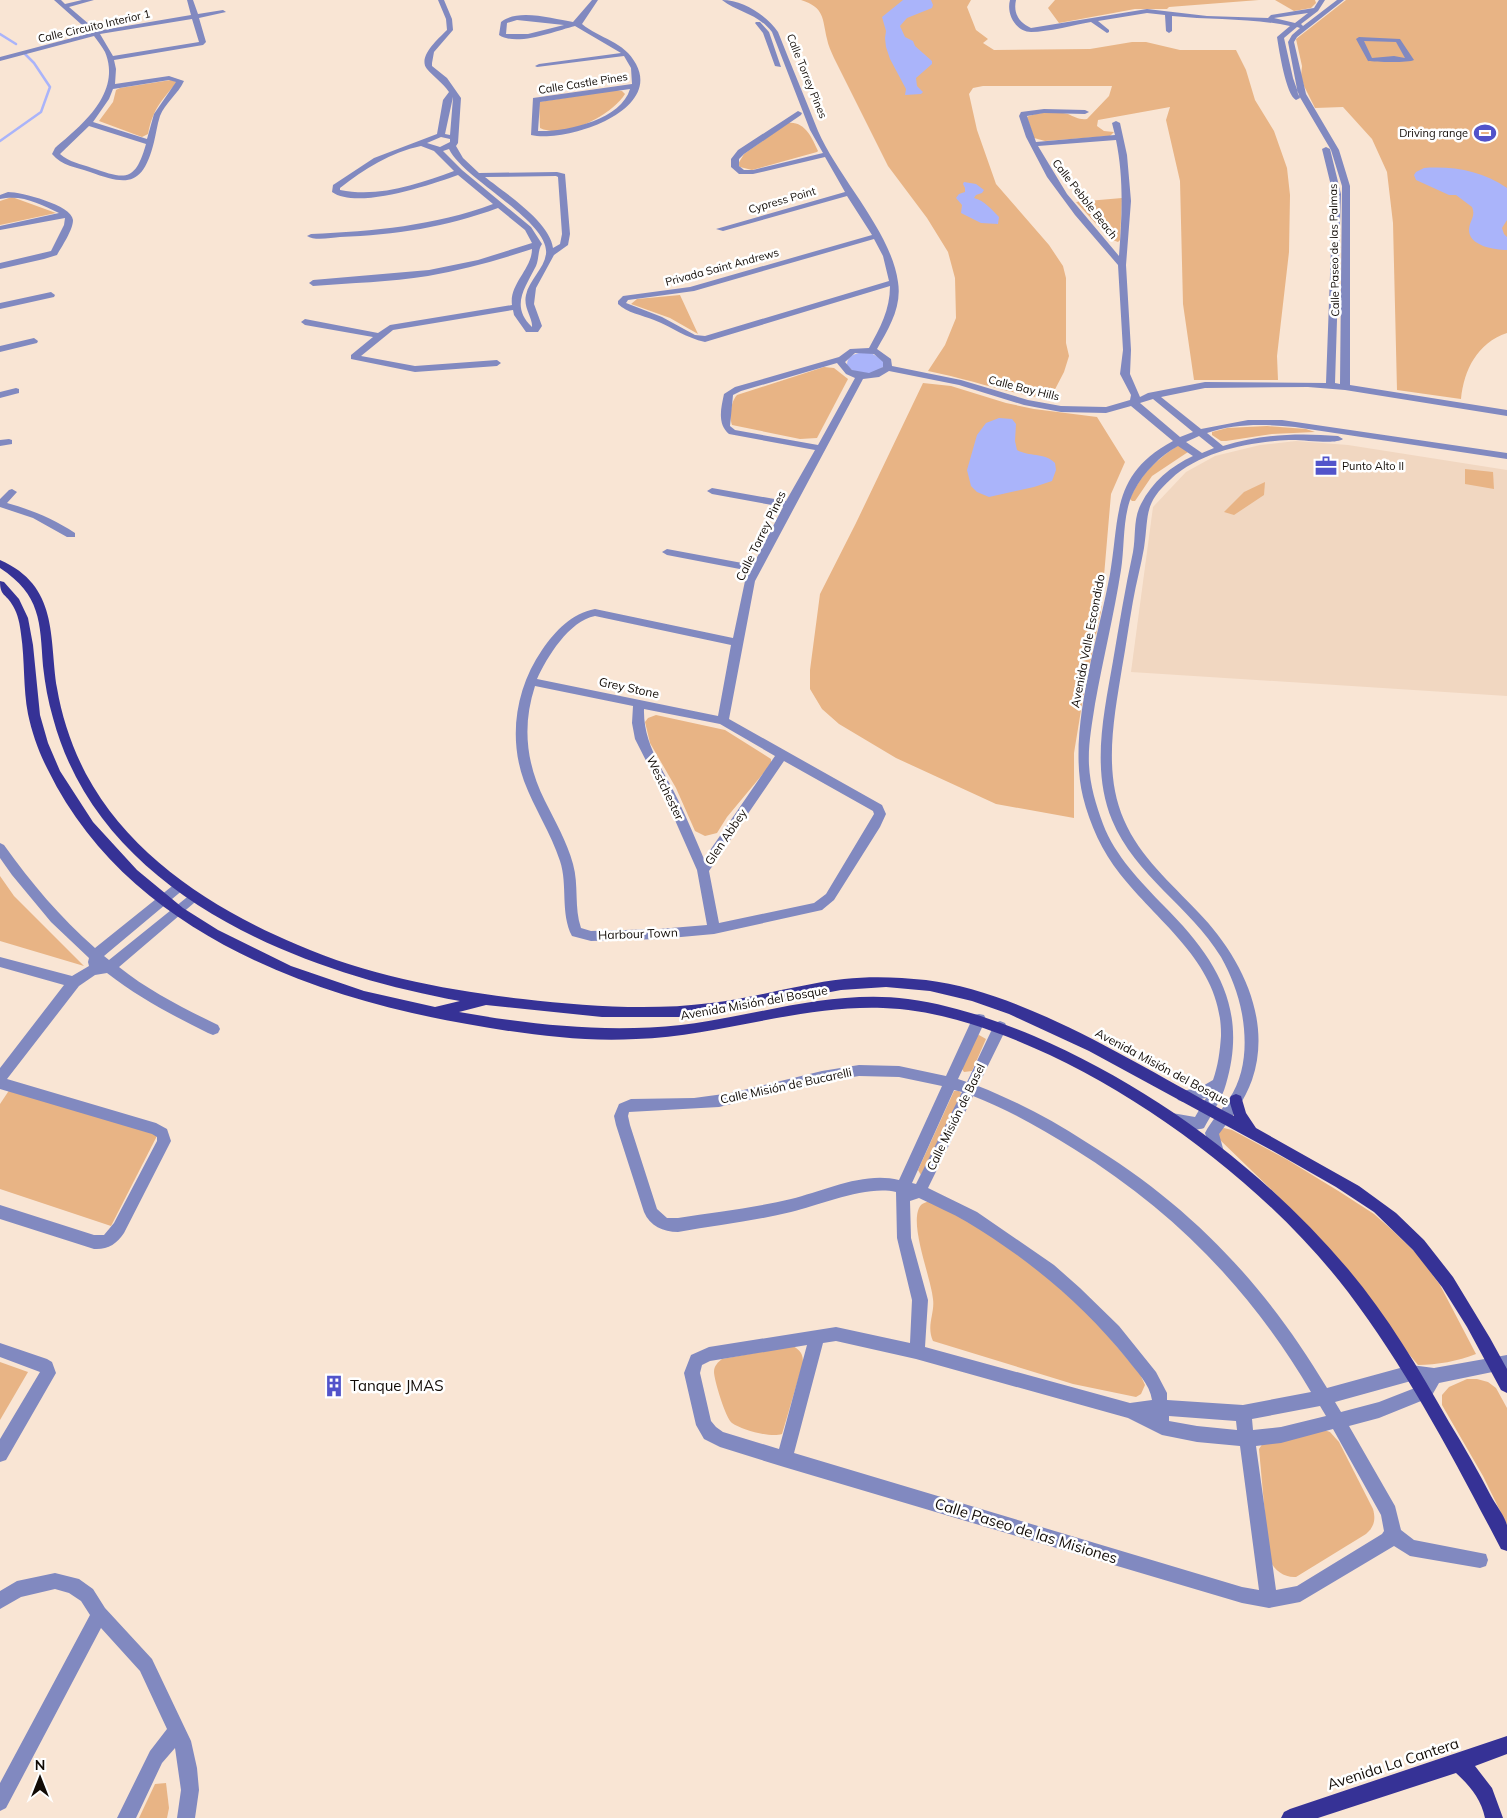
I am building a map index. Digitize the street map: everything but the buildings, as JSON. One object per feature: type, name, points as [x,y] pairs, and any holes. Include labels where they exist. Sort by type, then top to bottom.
[{"type":"main road","name":"Avenida Misión del Bosque","points":[[0,563],[10,569],[32,592],[43,613],[53,698],[66,744],[96,799],[123,834],[151,862],[180,886],[261,935],[314,958],[380,979],[485,1000],[594,1011],[659,1013],[713,1009],[836,984],[912,983],[953,990],[1033,1019],[1090,1046],[1251,1132],[1354,1190],[1399,1224],[1432,1260],[1501,1363],[1507,1385]]},
{"type":"main road","name":"Avenida Misión del Bosque","points":[[0,584],[19,608],[23,620],[33,714],[37,731],[56,774],[72,801],[104,844],[128,870],[178,910],[230,943],[280,967],[313,980],[369,997],[433,1012],[544,1030],[620,1034],[702,1028],[800,1009],[857,1002],[921,1005],[952,1011],[1000,1027],[1078,1062],[1131,1092],[1217,1152],[1273,1202],[1341,1273],[1378,1321],[1425,1392],[1507,1543]]},
{"type":"main road","points":[[433,1012],[485,1000]]},
{"type":"main road","points":[[1236,1100],[1240,1115],[1251,1132]]},
{"type":"main road","name":"Avenida La Cantera","points":[[1290,1818],[1507,1745]]},
{"type":"main road","points":[[1458,1763],[1484,1790],[1492,1807],[1494,1818]]},
{"type":"street","points":[[56,0],[96,34],[104,44],[113,70],[107,99],[89,124],[58,150],[56,154],[63,161],[117,179],[127,179],[136,174],[151,143],[156,117],[180,81],[169,78],[111,87]]},
{"type":"street","points":[[63,6],[91,0]]},
{"type":"street","points":[[110,59],[199,45],[202,42],[190,0]]},
{"type":"street","points":[[442,0],[449,19],[450,30],[431,52],[428,63],[429,67],[444,80],[457,101],[452,142],[459,159],[537,224],[547,237],[550,245],[550,254]]},
{"type":"street","points":[[575,23],[509,19],[504,22],[502,35],[515,37],[538,34],[575,23],[592,8],[596,0]]},
{"type":"street","points":[[1013,0],[1011,5],[1013,15],[1024,28],[1039,29],[1138,12],[1168,13],[1207,18],[1251,19],[1305,28]]},
{"type":"street","name":"Calle Paseo de las Palmas","points":[[1322,0],[1316,10],[1283,34],[1280,39],[1285,52],[1289,78],[1297,99],[1328,153],[1337,186],[1335,291],[1330,385]]},
{"type":"street","name":"Calle Paseo de las Palmas","points":[[1341,0],[1291,40],[1302,94],[1335,150],[1346,186],[1345,387]]},
{"type":"street","name":"Calle Torrey Pines","points":[[722,1],[747,15],[766,32],[792,98]]},
{"type":"street","name":"Calle Torrey Pines","points":[[722,1],[754,13],[775,32],[814,130],[876,236],[890,264],[894,282],[894,299],[890,316],[872,350]]},
{"type":"street","name":"Calle Circuito Interior 1","points":[[0,51],[89,27],[223,8]]},
{"type":"street","points":[[1251,19],[1316,10]]},
{"type":"street","name":"Calle Circuito Interior 1","points":[[0,59],[96,34],[194,12]]},
{"type":"street","points":[[1168,13],[1169,31]]},
{"type":"street","points":[[1092,20],[1107,31]]},
{"type":"street","name":"Calle Castle Pines","points":[[575,23],[583,29],[608,40],[626,54],[636,70],[635,86],[623,105],[602,121],[571,130],[543,134],[534,133],[536,100],[635,86]]},
{"type":"street","points":[[1359,39],[1369,40],[1398,40],[1410,60],[1384,58],[1385,60],[1370,60],[1359,39]]},
{"type":"street","points":[[539,66],[626,54]]},
{"type":"street","points":[[441,135],[447,100],[452,93]]},
{"type":"street","name":"Calle Torrey Pines","points":[[814,130],[805,123],[797,110],[741,152],[735,159],[735,167],[742,172],[753,172],[827,154]]},
{"type":"street","name":"Calle Pebble Beach","points":[[1084,112],[1036,111],[1024,114],[1024,120],[1053,180],[1122,265]]},
{"type":"street","name":"Calle Pebble Beach","points":[[1116,123],[1120,137],[1127,201],[1122,265],[1127,350],[1125,374],[1135,399],[1178,441],[1200,456]]},
{"type":"street","points":[[89,124],[151,143]]},
{"type":"street","points":[[452,142],[441,135],[430,137],[423,144],[392,151],[374,160],[336,187],[336,192],[355,195],[386,192],[412,187],[459,172]]},
{"type":"street","name":"Calle Pebble Beach","points":[[1034,144],[1120,137]]},
{"type":"street","points":[[437,150],[452,142]]},
{"type":"street","points":[[423,144],[428,148],[437,150],[459,172],[528,229],[538,244],[536,256],[517,292],[516,307],[528,329],[537,329],[538,326],[529,307],[529,295],[531,287],[550,254],[564,245],[566,234],[562,176],[557,174],[477,175]]},
{"type":"street","name":"Cypress Point","points":[[720,229],[850,193]]},
{"type":"street","points":[[0,197],[9,194],[19,195],[67,214]]},
{"type":"street","points":[[311,236],[383,234],[425,228],[463,219],[499,205]]},
{"type":"street","points":[[0,228],[67,214]]},
{"type":"street","points":[[0,266],[44,257],[54,253],[68,225],[69,218],[67,214]]},
{"type":"street","name":"Privada Saint Andrews","points":[[876,236],[691,289],[626,298],[622,301],[622,304],[631,310],[659,319],[694,337],[704,339],[894,282]]},
{"type":"street","points":[[313,283],[382,279],[438,272],[491,260],[538,244]]},
{"type":"street","points":[[0,306],[51,296]]},
{"type":"street","points":[[497,363],[415,369],[378,364],[354,357],[390,328],[516,307]]},
{"type":"street","points":[[305,322],[380,336]]},
{"type":"street","points":[[0,349],[34,342]]},
{"type":"street","points":[[820,448],[732,432],[726,427],[725,423],[728,397],[729,394],[738,389],[842,359],[853,351],[872,350],[886,358],[888,364],[887,368],[873,376],[860,376],[844,369],[840,362],[842,359]]},
{"type":"street","name":"Calle Bay Hills","points":[[887,368],[962,383],[1052,408],[1096,411],[1135,399]]},
{"type":"street","name":"Calle Torrey Pines","points":[[723,721],[746,596],[756,568],[860,376]]},
{"type":"street","points":[[1135,399],[1205,385],[1330,385],[1507,413]]},
{"type":"street","points":[[0,394],[16,391]]},
{"type":"street","points":[[1154,396],[1221,449]]},
{"type":"street","name":"Avenida Valle Escondido","points":[[1172,1119],[1199,1124],[1220,1083],[1228,1056],[1227,1022],[1218,985],[1203,956],[1136,886],[1111,851],[1100,830],[1092,808],[1084,772],[1085,737],[1118,557],[1123,507],[1127,495],[1141,472],[1159,453],[1178,441],[1200,432],[1234,424],[1274,422],[1420,447],[1507,465]]},
{"type":"street","name":"Avenida Valle Escondido","points":[[1217,1152],[1212,1133],[1236,1100],[1247,1076],[1252,1052],[1251,1026],[1241,985],[1236,972],[1215,941],[1152,874],[1131,845],[1112,800],[1106,758],[1110,710],[1131,581],[1139,546],[1140,525],[1147,500],[1168,476],[1178,468],[1200,456],[1257,439],[1302,436],[1507,456]]},
{"type":"street","points":[[12,492],[0,504],[26,511],[54,523],[71,535]]},
{"type":"street","points":[[712,492],[790,505]]},
{"type":"street","points":[[667,552],[756,568]]},
{"type":"street","name":"Harbour Town","points":[[723,721],[874,805],[879,811],[878,818],[830,896],[824,902],[809,910],[714,929],[622,936],[591,936],[576,932],[572,923],[572,889],[566,861],[528,778],[522,754],[520,728],[523,709],[531,682],[544,654],[555,640],[580,616],[587,613],[602,612],[737,643]]},
{"type":"street","name":"Grey Stone","points":[[531,682],[723,721]]},
{"type":"street","name":"Westchester","points":[[639,704],[638,723],[641,739],[673,802],[702,870]]},
{"type":"street","name":"Glen Abbey","points":[[714,929],[702,870],[782,755]]},
{"type":"street","points":[[0,848],[45,908],[110,968],[141,991],[175,1011],[213,1029]]},
{"type":"street","points":[[92,970],[96,956],[180,886]]},
{"type":"street","points":[[0,1078],[74,982],[92,970],[110,968],[195,896]]},
{"type":"street","points":[[0,962],[74,982]]},
{"type":"street","name":"Calle Misión de Basel","points":[[916,1352],[920,1338],[920,1300],[904,1238],[903,1193],[949,1083],[979,1020]]},
{"type":"street","name":"Calle Misión de Basel","points":[[919,1191],[1000,1027]]},
{"type":"street","name":"Calle Misión de Bucarelli","points":[[1162,1427],[1159,1393],[1151,1376],[1114,1331],[1075,1292],[1049,1270],[979,1222],[919,1191],[903,1193],[882,1184],[864,1186],[790,1206],[666,1226],[656,1220],[651,1212],[621,1116],[624,1108],[631,1105],[685,1104],[730,1099],[854,1071],[878,1070],[905,1072],[971,1089],[1023,1112],[1075,1141],[1138,1184],[1224,1260],[1257,1299],[1291,1345],[1324,1397],[1389,1512],[1393,1528],[1392,1534]]},
{"type":"street","points":[[0,1083],[156,1128],[162,1132],[164,1140],[115,1236],[109,1241],[94,1242],[0,1212]]},
{"type":"street","points":[[1183,1096],[1204,1093],[1220,1083]]},
{"type":"street","points":[[784,1459],[817,1336]]},
{"type":"street","name":"Calle Paseo de las Misiones","points":[[1392,1534],[1388,1540],[1300,1594],[1269,1600],[1242,1595],[720,1439],[710,1433],[704,1425],[692,1373],[696,1360],[708,1354],[817,1336],[851,1336],[1130,1411],[1162,1427],[1197,1434],[1246,1438],[1281,1435],[1337,1422],[1379,1410],[1425,1392]]},
{"type":"street","points":[[0,1350],[42,1364],[47,1367],[48,1373],[0,1454]]},
{"type":"street","name":"Calle Paseo de las Misiones","points":[[1130,1411],[1161,1407],[1242,1413],[1324,1397],[1411,1373],[1434,1376],[1501,1363]]},
{"type":"street","points":[[1425,1392],[1434,1376]]},
{"type":"street","points":[[1242,1413],[1269,1600]]},
{"type":"street","points":[[1392,1534],[1410,1548],[1480,1560]]},
{"type":"street","points":[[0,1601],[17,1589],[55,1581],[73,1585],[87,1595],[99,1614],[146,1666],[177,1731],[188,1768],[190,1790],[186,1818]]},
{"type":"street","points":[[0,1802],[99,1614]]},
{"type":"street","points":[[126,1818],[156,1757],[177,1731]]},
{"type":"shaded area","points":[[801,0],[971,0],[967,7],[976,30],[988,39],[983,43],[994,50],[1090,49],[1132,42],[1146,42],[1180,50],[1236,50],[1246,70],[1255,100],[1274,131],[1287,168],[1290,195],[1289,252],[1277,356],[1278,380],[1194,380],[1183,304],[1180,181],[1166,120],[1170,107],[1098,120],[1097,126],[1104,131],[1114,132],[1110,136],[1045,141],[1034,138],[1027,117],[1053,112],[1068,114],[1079,119],[1087,119],[1109,96],[1112,86],[983,86],[973,88],[969,94],[977,130],[996,184],[1049,245],[1063,266],[1066,278],[1066,343],[1069,356],[1064,372],[1050,399],[1019,394],[928,371],[945,345],[956,318],[955,278],[948,252],[927,218],[888,166],[834,58],[828,44],[821,15],[809,3]]},
{"type":"shaded area","points":[[1055,0],[1259,0],[1169,7],[1167,9],[1135,9],[1059,23],[1048,8]]},
{"type":"shaded area","points":[[1275,0],[1315,0],[1316,3],[1311,8],[1294,11]]},
{"type":"shaded area","points":[[1346,0],[1507,0],[1507,333],[1488,343],[1474,359],[1465,378],[1461,399],[1397,390],[1393,223],[1387,172],[1372,139],[1343,107],[1315,108],[1301,76],[1302,66],[1296,39]]},
{"type":"shaded area","points":[[171,80],[177,82],[158,106],[152,118],[148,134],[142,137],[99,121],[113,102],[116,90]]},
{"type":"shaded area","points":[[615,90],[622,91],[625,94],[610,110],[599,117],[562,131],[550,131],[540,128],[539,102]]},
{"type":"shaded area","points":[[788,123],[799,125],[807,131],[818,151],[752,170],[740,167],[738,164],[744,154]]},
{"type":"shaded area","points":[[12,197],[56,213],[0,225],[0,201]]},
{"type":"shaded area","points":[[1122,198],[1120,240],[1118,242],[1110,239],[1076,202]]},
{"type":"shaded area","points":[[680,295],[698,334],[670,318],[631,304],[637,299]]},
{"type":"shaded area","points":[[824,367],[834,368],[848,379],[817,438],[800,439],[732,425],[731,409],[737,395]]},
{"type":"shaded area","points":[[923,383],[951,386],[1006,403],[1034,409],[1097,417],[1125,462],[1111,494],[1101,611],[1084,692],[1074,753],[1074,818],[996,804],[896,758],[839,724],[822,709],[810,689],[810,670],[820,594]]},
{"type":"shaded area","points":[[1267,426],[1306,429],[1315,432],[1272,434],[1226,441],[1221,441],[1212,435],[1212,432],[1227,428]]},
{"type":"shaded area","points":[[1296,441],[1348,445],[1507,470],[1507,696],[1131,672],[1153,507],[1186,472],[1215,456],[1260,445]]},
{"type":"shaded area","points":[[1177,446],[1182,446],[1188,452],[1152,476],[1135,501],[1132,501],[1130,499],[1144,475],[1155,463]]},
{"type":"shaded area","points":[[1465,469],[1493,472],[1494,489],[1465,484]]},
{"type":"shaded area","points":[[1265,482],[1264,495],[1234,515],[1224,512],[1244,492]]},
{"type":"shaded area","points":[[656,715],[725,730],[771,759],[771,764],[727,817],[717,833],[705,836],[695,831],[676,788],[650,743],[645,722],[648,718]]},
{"type":"shaded area","points":[[0,876],[14,896],[84,966],[0,941]]},
{"type":"shaded area","points":[[979,1035],[986,1039],[972,1071],[964,1072],[962,1069],[975,1036]]},
{"type":"shaded area","points":[[12,1086],[160,1130],[111,1226],[0,1189],[0,1104]]},
{"type":"shaded area","points":[[954,1091],[959,1091],[962,1094],[921,1175],[918,1170]]},
{"type":"shaded area","points":[[1224,1128],[1232,1130],[1286,1159],[1374,1214],[1391,1229],[1418,1255],[1440,1285],[1476,1354],[1447,1362],[1418,1365],[1276,1194],[1219,1139],[1218,1130]]},
{"type":"shaded area","points":[[933,1201],[975,1222],[1062,1287],[1098,1324],[1140,1374],[1145,1385],[1141,1394],[1136,1397],[1073,1384],[933,1341],[930,1325],[933,1299],[919,1240],[917,1217],[919,1208],[922,1205]]},
{"type":"shaded area","points":[[793,1346],[801,1353],[803,1363],[782,1434],[757,1433],[732,1423],[716,1383],[714,1372],[716,1364],[722,1359]]},
{"type":"shaded area","points":[[0,1362],[28,1372],[0,1420]]},
{"type":"shaded area","points":[[1467,1379],[1488,1382],[1496,1388],[1507,1408],[1507,1525],[1483,1476],[1442,1405],[1442,1395],[1449,1387]]},
{"type":"shaded area","points":[[1324,1430],[1330,1432],[1339,1442],[1373,1509],[1374,1523],[1366,1534],[1296,1577],[1287,1576],[1277,1570],[1269,1559],[1259,1449],[1263,1443]]},
{"type":"shaded area","points":[[166,1783],[169,1808],[167,1818],[139,1818],[155,1784]]},
{"type":"water","points":[[903,0],[931,0],[933,5],[932,8],[907,18],[900,26],[905,37],[913,41],[915,46],[932,61],[932,64],[916,78],[917,86],[923,92],[921,94],[905,95],[906,89],[890,59],[886,47],[886,31],[882,17]]},
{"type":"water","points":[[1424,168],[1446,168],[1467,171],[1488,177],[1507,188],[1507,220],[1502,228],[1507,237],[1507,250],[1489,248],[1477,243],[1470,235],[1469,229],[1473,216],[1472,207],[1456,195],[1449,195],[1416,180],[1414,175],[1416,172]]},
{"type":"water","points":[[964,182],[976,184],[984,190],[974,198],[985,203],[999,217],[998,224],[981,223],[961,213],[962,205],[956,198],[959,194],[965,192]]},
{"type":"water","points":[[859,353],[871,353],[883,360],[883,367],[871,374],[853,371],[847,365],[848,360]]},
{"type":"water","points":[[999,418],[1012,419],[1016,424],[1015,441],[1017,450],[1046,457],[1055,463],[1056,470],[1052,481],[989,497],[977,492],[971,486],[967,470],[977,435],[986,423]]},
{"type":"waterway","points":[[0,34],[16,44]]},
{"type":"waterway","points":[[0,141],[41,112],[50,87],[34,63],[25,54]]},
{"type":"place","name":"Driving range","points":[[1485,133]]},
{"type":"place","name":"Punto Alto II","points":[[1326,466]]},
{"type":"place","name":"Tanque JMAS","points":[[334,1386]]}]
